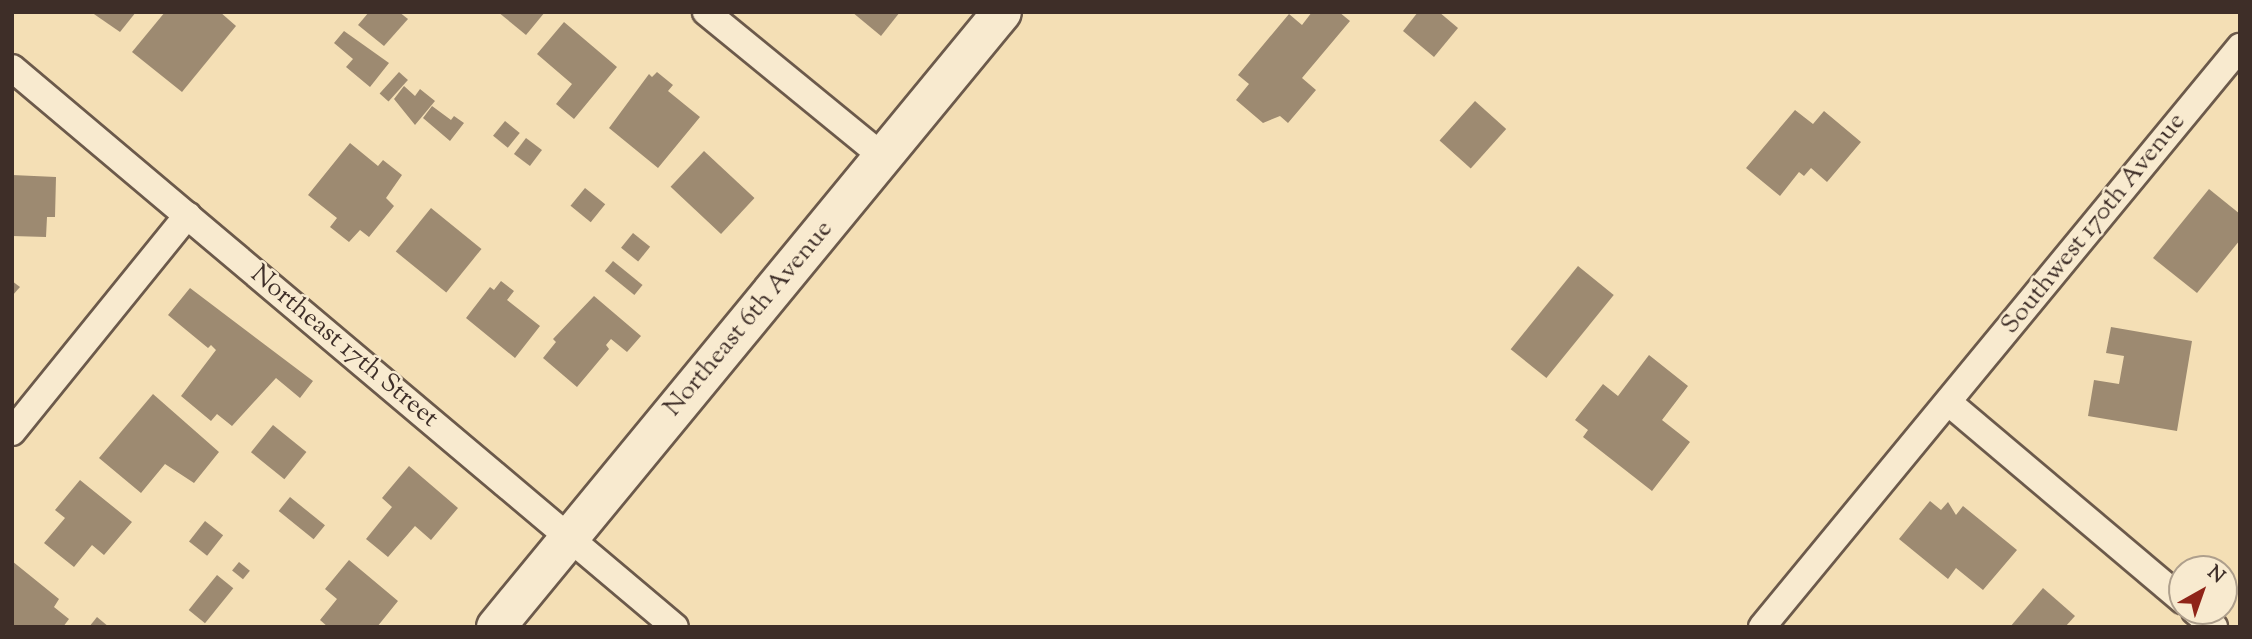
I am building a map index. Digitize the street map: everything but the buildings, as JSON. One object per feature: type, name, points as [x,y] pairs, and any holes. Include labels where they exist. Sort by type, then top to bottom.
[{"type":"street","points":[[706,12],[883,158]]},
{"type":"street","name":"Northeast 6th Avenue","points":[[496,627],[1002,12]]},
{"type":"street","name":"Southwest 170th Avenue","points":[[1762,627],[2240,47]]},
{"type":"street","name":"Northeast 17th Street","points":[[12,68],[675,627]]},
{"type":"street","points":[[12,432],[188,215]]},
{"type":"street","points":[[1948,402],[2168,588]]}]
